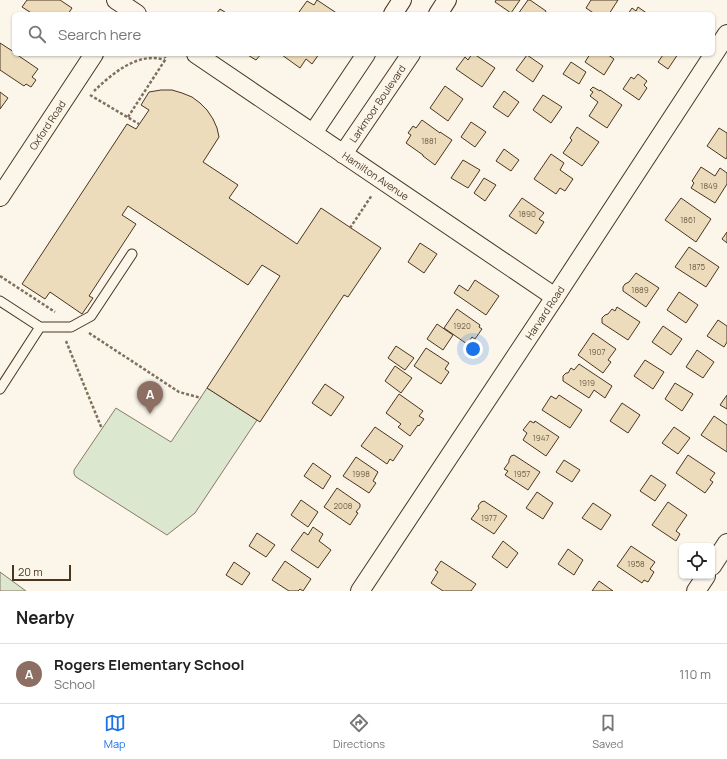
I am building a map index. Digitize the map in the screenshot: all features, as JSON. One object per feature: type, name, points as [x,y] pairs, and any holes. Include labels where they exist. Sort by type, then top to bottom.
[{"type":"street","points":[[394,12],[402,0]]},
{"type":"street","points":[[439,12],[447,0]]},
{"type":"street","name":"Harvard Road","points":[[715,52],[727,34]]},
{"type":"street","name":"Oxford Road","points":[[0,197],[93,56]]},
{"type":"street","name":"Hamilton Avenue","points":[[199,56],[555,297]]},
{"type":"street","points":[[313,133],[365,56]]},
{"type":"street","name":"Larkmoor Boulevard","points":[[344,154],[410,56]]},
{"type":"street","name":"Harvard Road","points":[[360,591],[713,56]]},
{"type":"street","points":[[715,561],[727,543]]},
{"type":"street","points":[[696,591],[704,579]]},
{"type":"lane","points":[[0,301],[40,328],[61,326],[71,327],[91,316],[132,254]]},
{"type":"lane","points":[[0,389],[40,328]]},
{"type":"path","points":[[90,95],[113,73],[125,66],[148,59],[165,59],[128,117]]},
{"type":"path","points":[[74,85],[139,124]]},
{"type":"path","points":[[350,228],[382,180]]},
{"type":"path","points":[[0,276],[57,314],[66,341],[102,429]]},
{"type":"path","points":[[75,324],[179,392],[200,398]]},
{"type":"green space","points":[[207,388],[257,420],[195,513],[167,535],[76,477],[74,474],[74,470],[116,408],[171,442]]},
{"type":"green space","points":[[0,572],[26,591],[0,591]]},
{"type":"building","points":[[27,0],[60,0],[72,8],[69,12],[30,12],[22,7]]},
{"type":"building","points":[[317,0],[335,12],[299,12],[307,1],[314,5]]},
{"type":"building","points":[[496,0],[520,0],[512,12],[495,2]]},
{"type":"building","points":[[528,0],[546,11],[546,12],[519,12]]},
{"type":"building","points":[[591,0],[618,0],[610,12],[592,12],[586,8]]},
{"type":"building","points":[[638,7],[645,12],[629,12],[632,8],[636,11]]},
{"type":"building","points":[[220,9],[225,12],[218,12]]},
{"type":"building","points":[[0,43],[12,51],[12,56],[19,56],[38,69],[32,77],[36,80],[31,87],[26,84],[24,86],[0,70]]},
{"type":"building","points":[[249,56],[259,56],[256,60]]},
{"type":"building","points":[[283,56],[318,56],[312,64],[306,59],[300,68]]},
{"type":"building","points":[[471,56],[477,56],[495,68],[482,87],[456,69],[465,57],[468,60]]},
{"type":"building","points":[[526,56],[543,66],[533,82],[516,70]]},
{"type":"building","points":[[589,56],[610,56],[614,59],[604,75],[585,62]]},
{"type":"building","points":[[662,56],[677,56],[668,69],[658,62]]},
{"type":"building","points":[[571,62],[586,72],[579,84],[563,74]]},
{"type":"building","points":[[638,74],[647,81],[644,85],[647,88],[639,100],[623,89],[631,77],[634,79]]},
{"type":"building","points":[[445,86],[463,99],[448,121],[430,108]]},
{"type":"building","points":[[593,87],[622,105],[607,128],[589,116],[598,102],[590,96],[593,92],[590,90]]},
{"type":"building","points":[[172,90],[192,97],[207,110],[213,119],[219,137],[203,162],[238,185],[229,198],[297,244],[321,208],[381,248],[348,297],[344,295],[260,422],[207,388],[280,276],[262,265],[248,285],[128,206],[122,215],[136,224],[89,296],[93,298],[82,314],[50,292],[45,299],[22,284],[127,124],[136,129],[149,110],[141,105],[149,92]]},
{"type":"building","points":[[504,91],[519,102],[508,117],[493,107]]},
{"type":"building","points":[[0,92],[8,98],[0,109]]},
{"type":"building","points":[[543,95],[562,107],[551,123],[533,110]]},
{"type":"building","points":[[422,120],[452,140],[435,165],[406,143],[411,135],[408,133],[413,126],[416,128]]},
{"type":"building","points":[[471,122],[486,132],[475,147],[461,137]]},
{"type":"building","points":[[577,127],[599,142],[582,166],[563,153],[572,140],[570,138]]},
{"type":"building","points":[[719,128],[727,133],[726,159],[707,146]]},
{"type":"building","points":[[504,149],[519,160],[511,171],[496,161]]},
{"type":"building","points":[[551,154],[564,163],[560,170],[573,179],[565,191],[560,188],[556,194],[534,179]]},
{"type":"building","points":[[463,160],[480,170],[468,188],[451,178]]},
{"type":"building","points":[[701,167],[715,176],[720,168],[727,173],[727,184],[715,203],[691,188],[694,183],[692,181]]},
{"type":"building","points":[[484,178],[496,185],[485,201],[474,193]]},
{"type":"building","points":[[522,198],[544,213],[539,219],[544,222],[536,234],[509,216]]},
{"type":"building","points":[[681,198],[711,219],[696,242],[665,220]]},
{"type":"building","points":[[727,232],[727,243],[722,239]]},
{"type":"building","points":[[420,243],[437,254],[424,273],[408,262]]},
{"type":"building","points":[[689,247],[719,267],[706,287],[675,267]]},
{"type":"building","points":[[636,273],[659,288],[646,307],[623,291],[625,284],[629,282]]},
{"type":"building","points":[[475,280],[499,296],[486,315],[454,293],[459,285],[468,291]]},
{"type":"building","points":[[679,292],[698,305],[686,323],[667,310]]},
{"type":"building","points":[[617,307],[640,322],[628,340],[602,323],[602,318],[612,309],[615,311]]},
{"type":"building","points":[[457,309],[480,325],[479,327],[482,329],[475,339],[472,337],[467,344],[444,328]]},
{"type":"building","points":[[718,320],[727,326],[727,342],[724,347],[707,336]]},
{"type":"building","points":[[437,324],[453,335],[443,350],[427,339]]},
{"type":"building","points":[[663,326],[682,339],[671,355],[652,342]]},
{"type":"building","points":[[593,333],[616,349],[608,360],[611,362],[603,373],[578,355]]},
{"type":"building","points":[[396,346],[414,358],[405,370],[388,358]]},
{"type":"building","points":[[426,348],[449,363],[445,369],[449,372],[441,384],[414,366]]},
{"type":"building","points":[[697,350],[714,362],[703,378],[686,367]]},
{"type":"building","points":[[645,360],[664,372],[653,389],[634,376]]},
{"type":"building","points":[[579,364],[612,386],[605,398],[594,390],[589,398],[563,381],[563,376],[568,373],[571,368],[574,370]]},
{"type":"building","points":[[395,366],[412,378],[401,393],[385,381]]},
{"type":"building","points":[[675,383],[693,394],[682,411],[665,399]]},
{"type":"building","points":[[325,384],[344,397],[331,416],[312,403]]},
{"type":"building","points":[[399,394],[423,411],[419,416],[424,419],[410,436],[398,427],[401,424],[386,413]]},
{"type":"building","points":[[559,395],[582,410],[570,428],[542,410],[551,396],[556,399]]},
{"type":"building","points":[[727,395],[727,409],[720,405]]},
{"type":"building","points":[[622,403],[640,415],[628,433],[610,421]]},
{"type":"building","points":[[714,416],[727,425],[727,452],[701,435]]},
{"type":"building","points":[[530,421],[534,423],[535,421],[559,437],[546,456],[523,440],[527,433],[523,430]]},
{"type":"building","points":[[375,427],[403,446],[393,461],[390,459],[387,464],[361,446]]},
{"type":"building","points":[[674,427],[690,438],[678,454],[662,443]]},
{"type":"building","points":[[514,455],[540,472],[528,490],[505,475],[508,471],[504,469],[511,456]]},
{"type":"building","points":[[688,455],[715,473],[710,480],[713,482],[705,493],[676,473]]},
{"type":"building","points":[[356,457],[378,472],[373,481],[376,483],[369,493],[343,476]]},
{"type":"building","points":[[564,460],[580,470],[572,482],[556,472]]},
{"type":"building","points":[[313,463],[331,476],[323,489],[304,476]]},
{"type":"building","points":[[651,475],[666,485],[655,501],[640,491]]},
{"type":"building","points":[[337,488],[360,504],[360,507],[356,512],[358,513],[350,525],[324,507]]},
{"type":"building","points":[[537,492],[553,503],[543,519],[526,508]]},
{"type":"building","points":[[301,500],[318,512],[308,527],[291,515]]},
{"type":"building","points":[[484,501],[507,516],[494,534],[471,519],[479,508],[478,506]]},
{"type":"building","points":[[668,502],[687,515],[676,531],[680,534],[676,541],[652,525]]},
{"type":"building","points":[[593,503],[611,515],[601,530],[582,518]]},
{"type":"building","points":[[313,527],[323,534],[319,541],[331,550],[318,568],[291,550],[304,532],[308,535]]},
{"type":"building","points":[[257,533],[275,545],[266,557],[249,546]]},
{"type":"building","points":[[503,541],[518,553],[507,568],[492,557]]},
{"type":"building","points":[[631,546],[655,562],[650,569],[654,572],[648,582],[644,580],[642,583],[617,566]]},
{"type":"building","points":[[568,549],[583,560],[574,575],[558,564]]},
{"type":"building","points":[[285,561],[311,579],[303,591],[300,589],[298,591],[289,591],[272,580]]},
{"type":"building","points":[[441,561],[476,584],[471,591],[443,591],[431,583],[438,572],[435,570]]},
{"type":"building","points":[[234,562],[250,573],[242,585],[226,575]]},
{"type":"building","points":[[599,581],[613,591],[592,591]]},
{"type":"place","name":"Rogers Elementary School","points":[[150,414]]}]
